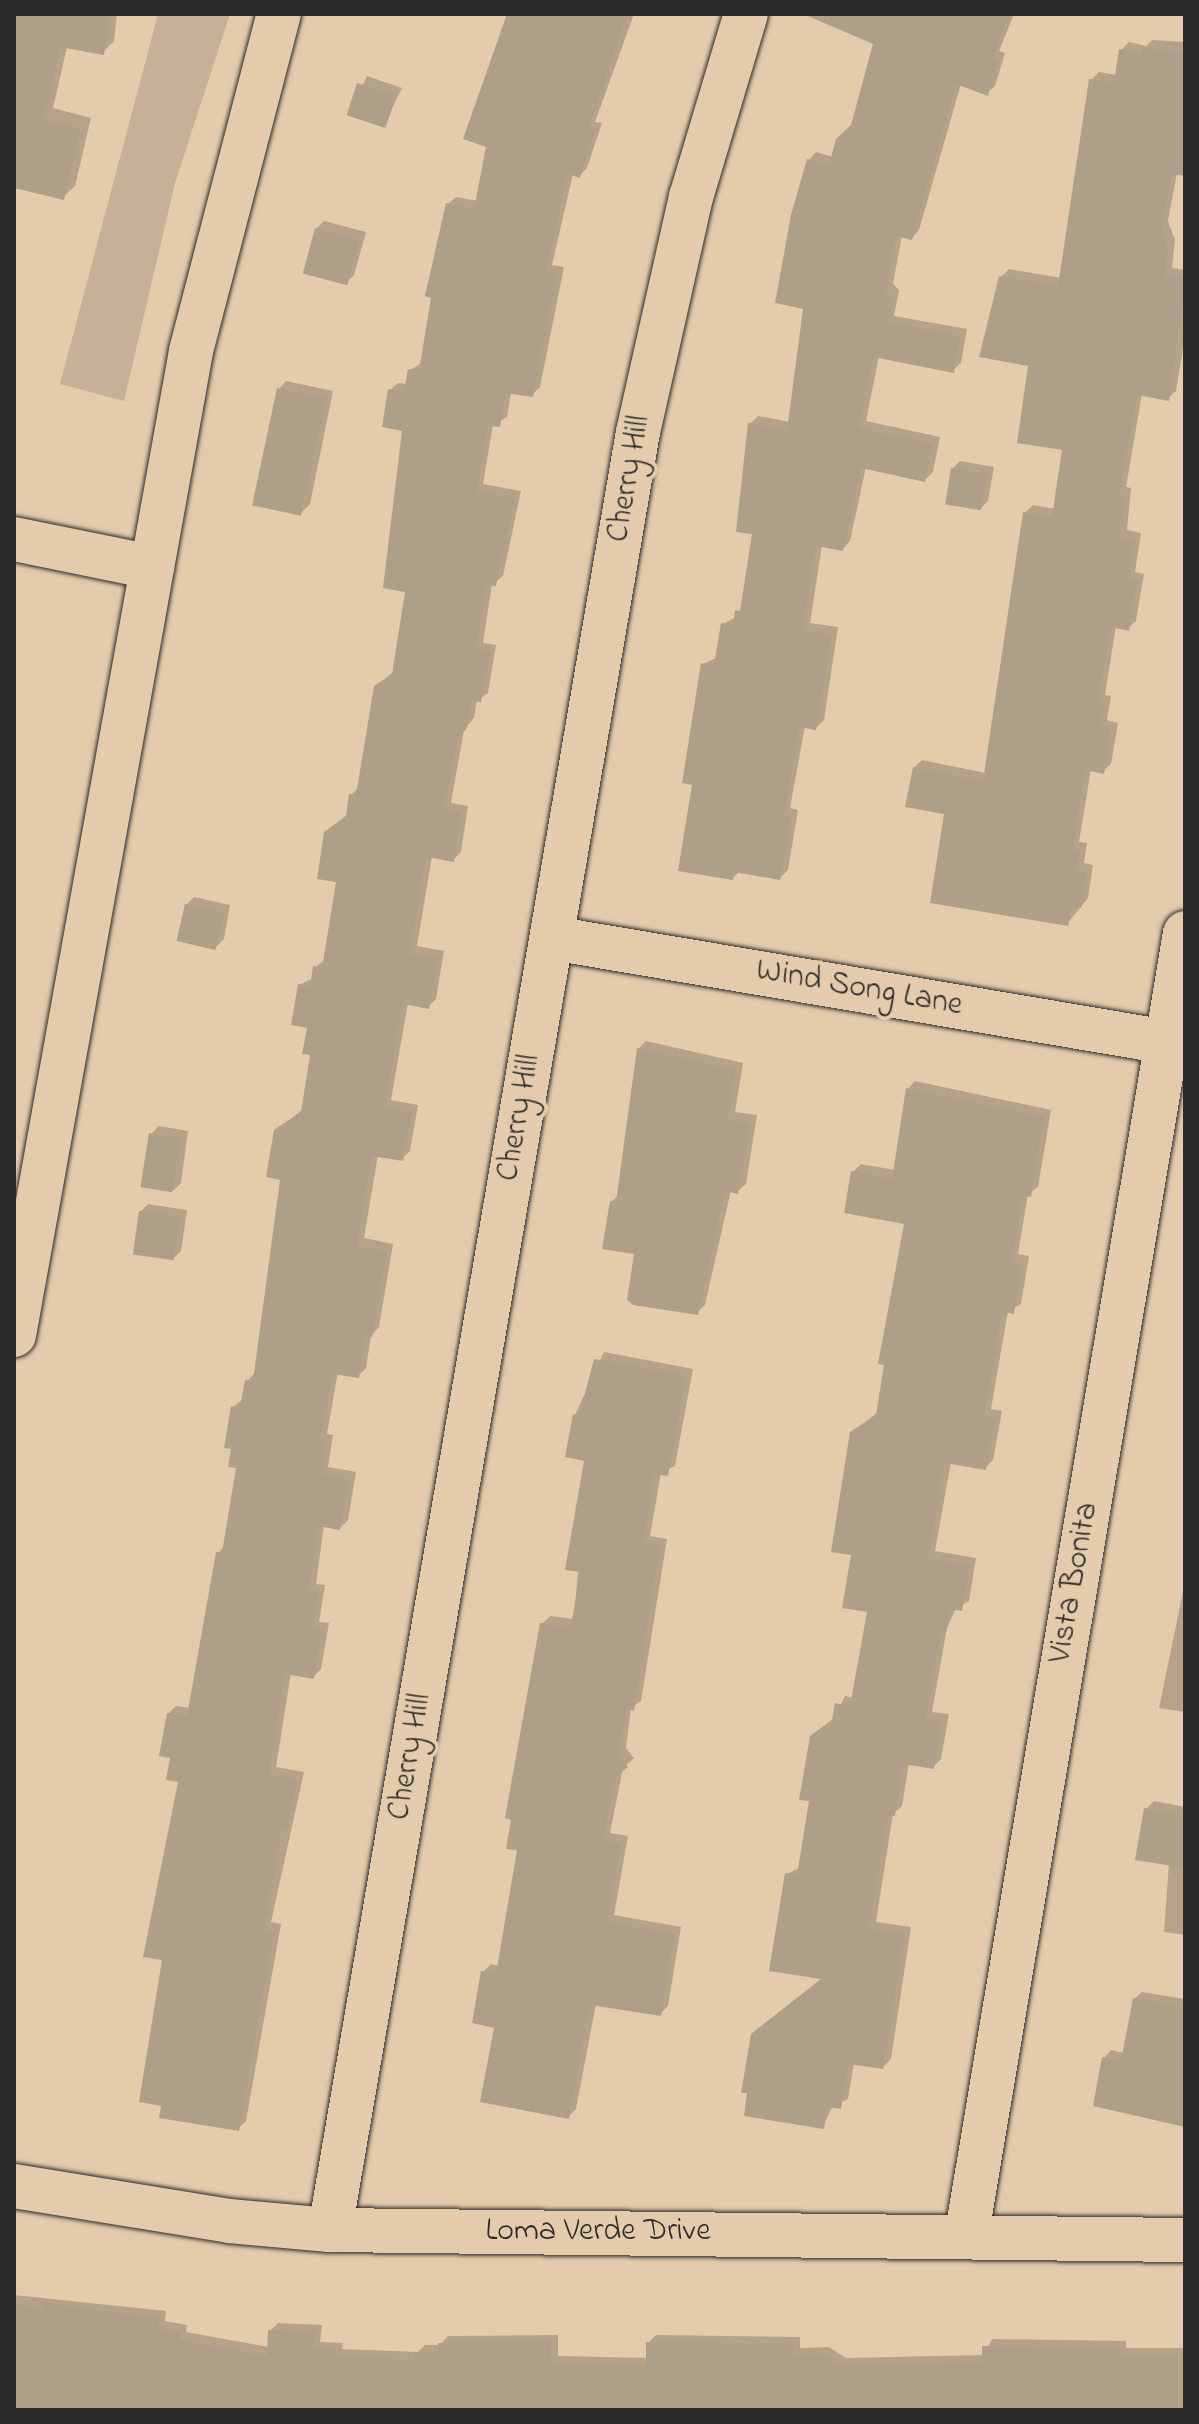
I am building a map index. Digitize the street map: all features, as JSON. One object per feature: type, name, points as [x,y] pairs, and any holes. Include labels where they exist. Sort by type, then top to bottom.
[{"type":"street","points":[[14,1335],[191,351],[279,14]]},
{"type":"street","name":"Cherry Hill","points":[[330,2230],[666,292],[746,14]]},
{"type":"street","points":[[14,539],[152,567]]},
{"type":"street","name":"Vista Bonita","points":[[967,2233],[1185,933]]},
{"type":"street","name":"Wind Song Lane","points":[[552,938],[1167,1042]]},
{"type":"street","name":"Loma Verde Drive","points":[[14,2186],[229,2221],[330,2230],[967,2233],[1185,2240]]},
{"type":"shaded area","points":[[158,14],[230,14],[175,183],[124,401],[60,384]]},
{"type":"building","points":[[14,14],[110,14],[104,55],[60,47],[43,120],[80,129],[64,200],[14,188]]},
{"type":"building","points":[[507,14],[627,14],[589,129],[595,131],[580,178],[568,174],[546,272],[557,275],[533,397],[505,393],[500,427],[488,426],[477,492],[515,498],[496,586],[486,585],[476,650],[490,652],[481,702],[471,701],[467,728],[457,740],[444,810],[461,813],[454,862],[426,857],[410,954],[438,958],[429,1009],[403,1004],[385,1108],[412,1112],[403,1161],[372,1156],[357,1246],[387,1251],[372,1337],[365,1336],[359,1378],[333,1374],[320,1441],[327,1442],[321,1475],[349,1479],[340,1530],[318,1526],[309,1591],[319,1592],[312,1629],[322,1631],[314,1679],[285,1674],[269,1774],[297,1779],[288,1831],[282,1829],[264,1930],[274,1932],[239,2131],[159,2118],[161,2106],[139,2102],[162,1960],[143,1957],[178,1782],[166,1780],[170,1758],[159,1756],[167,1713],[187,1716],[216,1552],[222,1553],[236,1468],[228,1467],[231,1449],[224,1448],[231,1406],[240,1407],[245,1380],[253,1381],[280,1180],[266,1177],[274,1130],[301,1112],[310,1055],[302,1054],[307,1028],[291,1025],[298,984],[310,986],[313,966],[322,968],[336,882],[317,879],[324,832],[346,816],[349,794],[356,795],[374,686],[392,674],[405,592],[383,588],[402,431],[382,427],[388,389],[404,392],[408,369],[419,371],[431,298],[425,296],[446,203],[474,209],[486,147],[463,139]]},
{"type":"building","points":[[803,14],[1010,14],[993,58],[998,61],[988,96],[956,84],[912,240],[896,236],[886,293],[892,299],[888,323],[960,336],[954,373],[873,357],[859,428],[933,444],[925,482],[861,468],[843,551],[816,546],[803,630],[832,635],[816,730],[799,727],[784,816],[791,817],[780,880],[734,872],[733,880],[678,871],[692,785],[682,783],[701,663],[714,665],[721,623],[733,625],[735,610],[740,611],[752,534],[736,532],[748,423],[787,430],[803,309],[775,303],[791,215],[807,159],[829,165],[836,139],[851,125],[873,44]]},
{"type":"building","points":[[1142,47],[1185,54],[1185,176],[1172,174],[1161,230],[1168,249],[1165,276],[1185,279],[1185,284],[1169,401],[1137,395],[1119,494],[1124,495],[1120,538],[1134,541],[1128,580],[1137,581],[1129,631],[1111,627],[1098,702],[1105,703],[1100,728],[1111,730],[1104,774],[1085,770],[1073,850],[1080,850],[1077,871],[1087,872],[1081,908],[1071,907],[1068,926],[930,903],[944,814],[905,807],[913,767],[983,781],[1023,512],[1052,517],[1062,450],[1017,443],[1028,366],[979,357],[999,276],[1058,286],[1089,79],[1114,83],[1119,49],[1141,54]]},
{"type":"building","points":[[357,83],[396,96],[385,128],[346,115]]},
{"type":"building","points":[[315,228],[359,240],[347,285],[303,273]]},
{"type":"building","points":[[277,388],[326,398],[301,516],[252,505]]},
{"type":"building","points":[[951,468],[987,474],[981,510],[945,505]]},
{"type":"building","points":[[185,904],[224,913],[215,950],[176,941]]},
{"type":"building","points":[[637,1048],[736,1070],[728,1119],[750,1123],[738,1194],[725,1191],[698,1315],[633,1305],[627,1300],[634,1254],[602,1249],[610,1201],[616,1202]]},
{"type":"building","points":[[906,1088],[1044,1117],[1031,1197],[1023,1195],[1012,1262],[1022,1264],[1014,1314],[1002,1312],[984,1416],[995,1418],[986,1470],[945,1463],[928,1559],[970,1566],[962,1611],[950,1609],[946,1632],[941,1631],[926,1719],[942,1722],[934,1769],[903,1764],[895,1816],[888,1815],[869,1929],[905,1935],[883,2069],[848,2064],[841,2109],[827,2107],[824,2129],[744,2116],[747,2093],[741,2093],[751,2034],[821,1979],[769,1971],[785,1873],[797,1875],[809,1801],[799,1800],[810,1736],[832,1720],[835,1703],[850,1706],[867,1612],[842,1608],[851,1555],[831,1552],[850,1432],[876,1415],[884,1365],[878,1364],[904,1224],[844,1213],[851,1171],[892,1179]]},
{"type":"building","points":[[149,1133],[181,1138],[172,1192],[140,1187]]},
{"type":"building","points":[[139,1211],[180,1217],[173,1260],[133,1255]]},
{"type":"building","points":[[594,1359],[686,1376],[668,1476],[655,1474],[643,1543],[660,1546],[634,1711],[626,1709],[619,1757],[628,1767],[616,1776],[603,1840],[621,1844],[607,1922],[674,1934],[661,2016],[590,2005],[569,2119],[480,2102],[494,2028],[472,2023],[481,1971],[496,1974],[517,1850],[506,1849],[511,1820],[505,1818],[540,1623],[571,1627],[580,1572],[565,1570],[584,1461],[565,1457],[573,1414],[579,1416]]},
{"type":"building","points":[[1144,1808],[1185,1816],[1185,1868],[1135,1860]]},
{"type":"building","points":[[1133,1998],[1185,2008],[1185,2127],[1093,2106],[1102,2057],[1121,2061]]},
{"type":"building","points":[[43,2302],[160,2319],[158,2329],[181,2333],[180,2340],[267,2356],[268,2330],[315,2332],[313,2349],[336,2350],[336,2356],[415,2360],[415,2352],[438,2352],[438,2343],[551,2342],[551,2363],[646,2365],[646,2342],[793,2344],[793,2355],[821,2354],[837,2365],[982,2362],[982,2346],[1119,2348],[1119,2355],[1178,2358],[1178,2410],[14,2410],[14,2304],[42,2309]]}]
